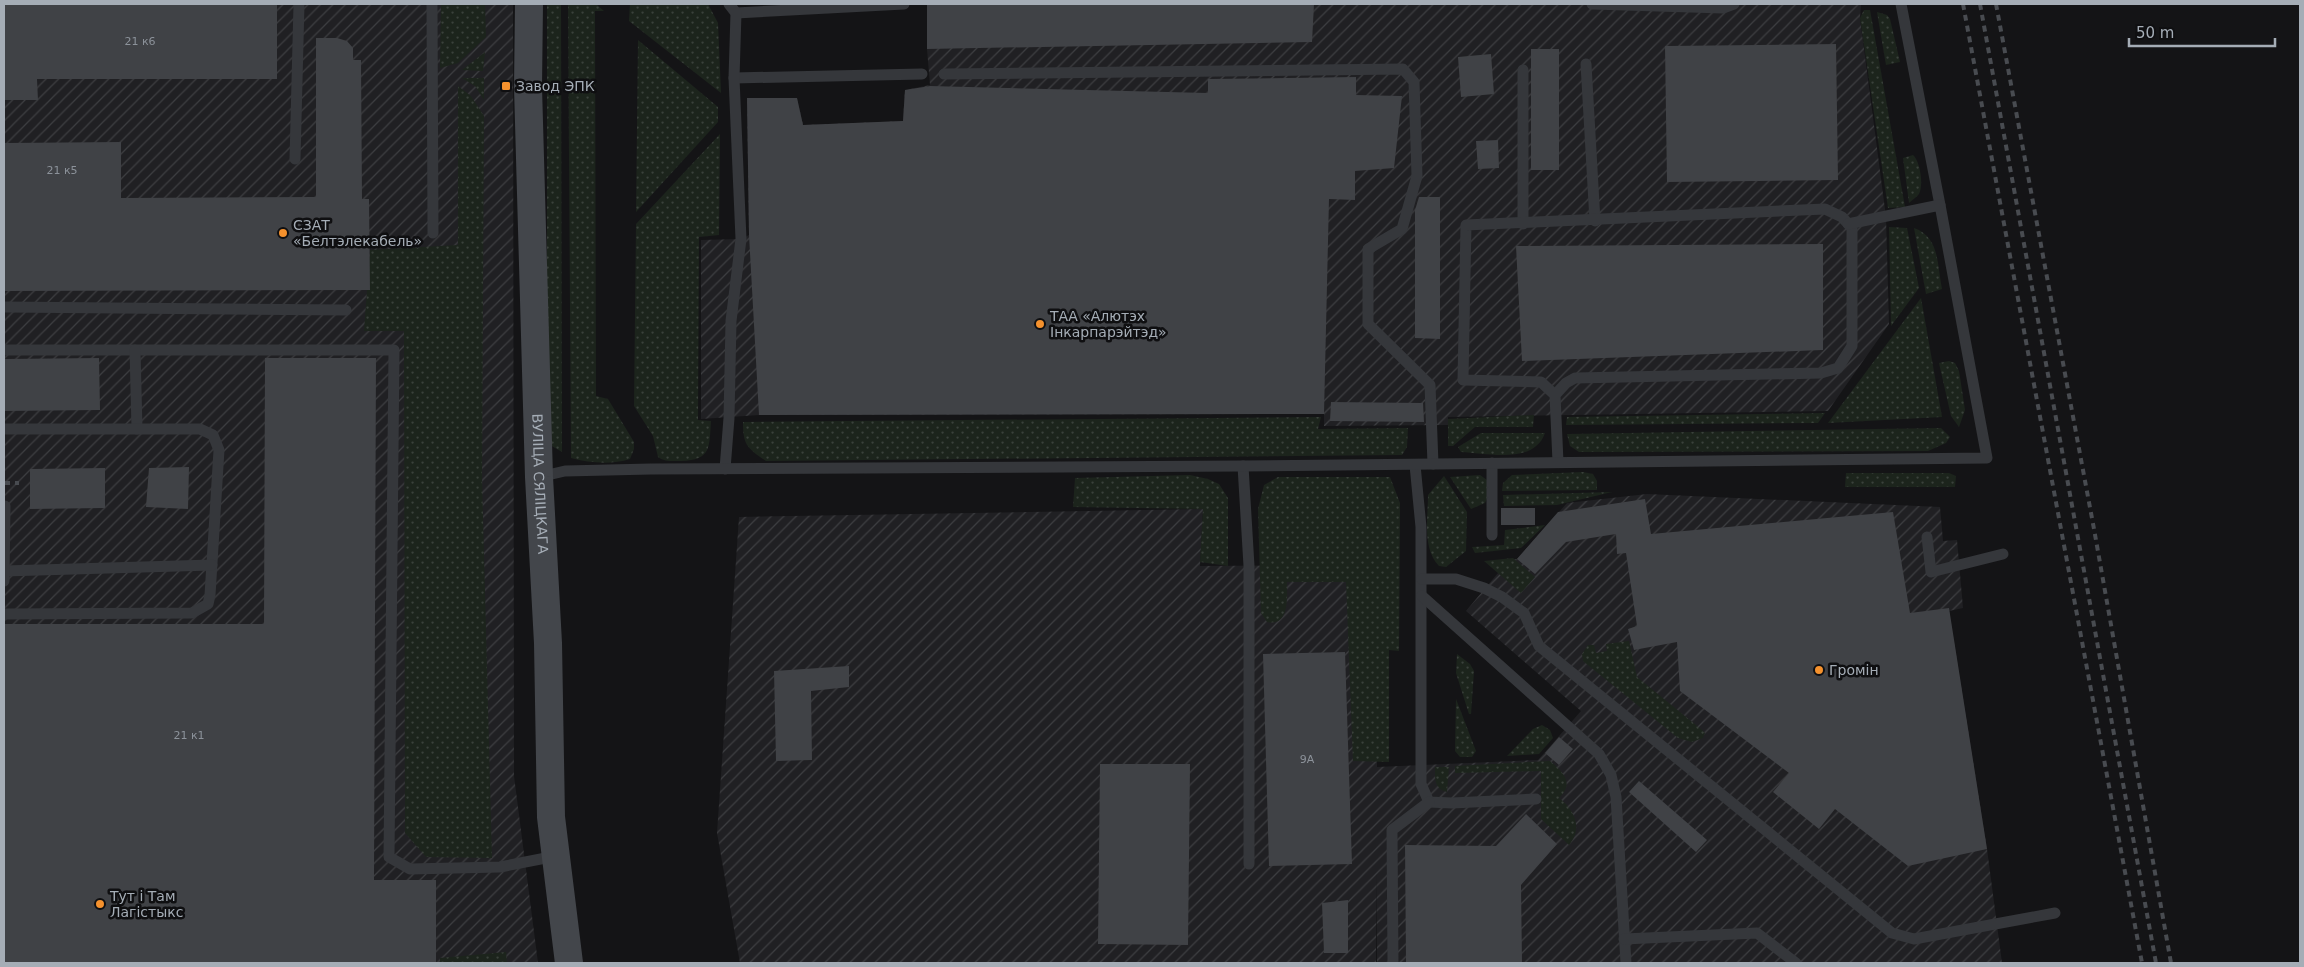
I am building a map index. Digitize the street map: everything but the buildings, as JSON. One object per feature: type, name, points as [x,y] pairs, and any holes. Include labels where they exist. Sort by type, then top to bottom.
[{"type":"main road","name":"ВУЛІЦА СЯЛІЦКАГА","points":[[529,4],[528,87],[538,477],[548,643],[551,817],[569,963]]},
{"type":"lane","points":[[295,159],[299,4]]},
{"type":"lane","points":[[432,4],[433,233]]},
{"type":"lane","points":[[725,469],[729,418],[731,321],[740,239],[732,8],[904,4]]},
{"type":"lane","points":[[1592,4],[1723,8],[1734,4]]},
{"type":"lane","points":[[538,477],[565,471],[1416,465],[1987,458],[1901,4]]},
{"type":"lane","points":[[1586,64],[1595,221]]},
{"type":"lane","points":[[944,74],[1403,69],[1414,82],[1417,176],[1402,228],[1368,249],[1368,324],[1430,385],[1433,464]]},
{"type":"lane","points":[[1523,70],[1523,224]]},
{"type":"lane","points":[[734,78],[922,74]]},
{"type":"lane","points":[[1848,224],[1940,205]]},
{"type":"lane","points":[[1555,395],[1566,383],[1575,378],[1821,373],[1838,368],[1852,346],[1852,228],[1842,216],[1824,209],[1595,221],[1466,225],[1463,380],[1541,382],[1555,395],[1558,462]]},
{"type":"lane","points":[[4,308],[346,310]]},
{"type":"lane","points":[[4,350],[394,350],[389,858],[410,869],[500,867],[556,856]]},
{"type":"lane","points":[[135,350],[137,429]]},
{"type":"lane","points":[[4,429],[200,428],[212,435],[219,450],[208,604],[192,613],[4,614]]},
{"type":"lane","points":[[1492,463],[1492,535]]},
{"type":"lane","points":[[1416,465],[1421,527],[1422,579],[1421,784],[1429,802]]},
{"type":"lane","points":[[1243,466],[1249,566],[1249,864]]},
{"type":"lane","points":[[4,581],[5,506]]},
{"type":"lane","points":[[1927,537],[1932,572],[2003,554]]},
{"type":"lane","points":[[4,571],[212,565]]},
{"type":"lane","points":[[1422,579],[1456,579],[1484,588],[1502,597],[1524,614],[1539,646],[1892,933],[1914,939],[2056,913]]},
{"type":"lane","points":[[1422,596],[1600,754],[1611,775],[1616,797],[1626,963]]},
{"type":"lane","points":[[1393,963],[1392,830],[1429,802],[1452,803],[1536,799]]},
{"type":"lane","points":[[1624,939],[1757,933],[1796,963]]},
{"type":"shaded area","points":[[4,4],[513,4],[514,776],[538,963],[4,963]]},
{"type":"shaded area","points":[[441,4],[485,4],[486,37],[458,63],[440,68]]},
{"type":"shaded area","points":[[547,4],[561,4],[562,452],[550,445],[547,320]]},
{"type":"shaded area","points":[[568,4],[596,4],[604,11],[595,11],[596,396],[608,399],[634,442],[634,449],[630,459],[608,463],[571,458]]},
{"type":"shaded area","points":[[630,4],[708,4],[718,23],[721,93],[629,21]]},
{"type":"shaded area","points":[[927,4],[1861,4],[1860,18],[1886,217],[1889,324],[1828,411],[1448,417],[1448,425],[1324,426],[1324,414],[759,415],[701,419],[701,240],[741,239],[749,235],[747,98],[797,98],[803,125],[903,121],[905,90],[930,85],[927,49]]},
{"type":"shaded area","points":[[1864,10],[1870,10],[1905,207],[1888,208],[1860,18]]},
{"type":"shaded area","points":[[1877,12],[1887,15],[1890,19],[1900,62],[1886,65]]},
{"type":"shaded area","points":[[638,40],[718,107],[718,122],[636,212]]},
{"type":"shaded area","points":[[485,52],[483,71],[462,70]]},
{"type":"shaded area","points":[[462,78],[484,78],[484,100],[475,86]]},
{"type":"shaded area","points":[[458,86],[471,96],[484,116],[482,478],[492,858],[426,857],[405,833],[404,331],[364,331],[370,250],[458,245]]},
{"type":"shaded area","points":[[720,134],[719,235],[699,237],[698,420],[711,421],[709,445],[704,455],[698,458],[672,461],[658,457],[653,436],[634,406],[636,224]]},
{"type":"shaded area","points":[[1913,155],[1919,168],[1921,185],[1919,194],[1909,203],[1903,158]]},
{"type":"shaded area","points":[[1889,227],[1907,228],[1919,288],[1891,326]]},
{"type":"shaded area","points":[[1914,228],[1929,238],[1933,245],[1942,289],[1926,294]]},
{"type":"shaded area","points":[[1921,298],[1942,417],[1828,423]]},
{"type":"shaded area","points":[[1949,361],[1955,363],[1959,371],[1965,410],[1959,427],[1951,416],[1939,363]]},
{"type":"shaded area","points":[[1825,413],[1818,423],[1566,425],[1567,417]]},
{"type":"shaded area","points":[[1534,415],[1533,427],[1475,427],[1453,446],[1448,446],[1448,419]]},
{"type":"shaded area","points":[[1321,417],[1318,429],[1408,428],[1407,447],[1402,455],[766,461],[754,453],[747,445],[743,422]]},
{"type":"shaded area","points":[[1941,428],[1950,437],[1946,443],[1928,451],[1579,452],[1570,446],[1567,434]]},
{"type":"shaded area","points":[[1481,433],[1545,433],[1539,443],[1531,450],[1520,453],[1496,455],[1461,452],[1458,447]]},
{"type":"shaded area","points":[[1583,472],[1593,474],[1597,481],[1597,490],[1502,491],[1503,483],[1512,475]]},
{"type":"shaded area","points":[[1846,473],[1949,473],[1956,476],[1955,487],[1845,487]]},
{"type":"shaded area","points":[[1190,475],[1208,479],[1219,484],[1228,498],[1228,566],[1200,562],[1203,509],[1073,507],[1075,478]]},
{"type":"shaded area","points":[[1480,475],[1487,480],[1489,495],[1485,503],[1471,509],[1450,477]]},
{"type":"shaded area","points":[[1444,476],[1467,512],[1466,551],[1446,567],[1439,566],[1434,559],[1430,551],[1427,533],[1428,495]]},
{"type":"shaded area","points":[[1278,477],[1390,477],[1400,503],[1399,651],[1389,650],[1389,762],[1353,761],[1346,582],[1287,582],[1286,610],[1280,620],[1267,622],[1261,613],[1258,509],[1264,485]]},
{"type":"shaded area","points":[[1612,492],[1557,505],[1504,506],[1503,495]]},
{"type":"shaded area","points":[[1647,494],[1940,507],[1943,541],[1957,540],[1963,608],[1949,611],[1987,849],[2002,963],[1377,963],[1376,871],[1376,963],[740,963],[717,833],[739,517],[1203,509],[1200,566],[1376,565],[1377,767],[1538,760],[1581,711],[1466,611],[1509,560],[1517,559],[1567,503]]},
{"type":"shaded area","points":[[1545,525],[1521,548],[1475,553],[1472,547],[1504,545],[1505,530]]},
{"type":"shaded area","points":[[1513,558],[1535,577],[1521,593],[1484,561]]},
{"type":"shaded area","points":[[1629,641],[1637,677],[1702,730],[1705,733],[1703,738],[1692,742],[1678,738],[1583,661],[1582,654],[1588,645],[1594,645],[1596,653],[1607,651],[1606,644]]},
{"type":"shaded area","points":[[1457,654],[1470,664],[1474,671],[1471,714],[1469,714],[1456,673]]},
{"type":"shaded area","points":[[1456,699],[1476,751],[1472,757],[1460,757],[1455,751]]},
{"type":"shaded area","points":[[1542,725],[1550,730],[1553,738],[1539,754],[1507,756],[1533,729]]},
{"type":"shaded area","points":[[1550,761],[1563,774],[1567,783],[1564,793],[1559,798],[1569,808],[1575,820],[1576,833],[1569,845],[1541,819],[1541,771],[1455,773],[1455,766]]},
{"type":"shaded area","points":[[1435,767],[1449,767],[1447,792],[1437,786]]},
{"type":"shaded area","points":[[506,952],[507,963],[440,963],[440,958]]},
{"type":"railway","points":[[1963,4],[2142,963]]},
{"type":"railway","points":[[1980,4],[2156,963]]},
{"type":"railway","points":[[1996,4],[2094,529],[2171,963]]},
{"type":"railway","points":[[4,483],[19,483]]},
{"type":"place","name":"Завод ЭПК","points":[[506,86]]},
{"type":"place","name":"СЗАТ «Белтэлекабель»","points":[[283,233]]},
{"type":"place","name":"ТАА «Алютэх Інкарпарэйтэд»","points":[[1040,324]]},
{"type":"place","name":"Громін","points":[[1819,670]]},
{"type":"place","name":"Тут і Там Лагістыкс","points":[[100,904]]}]
